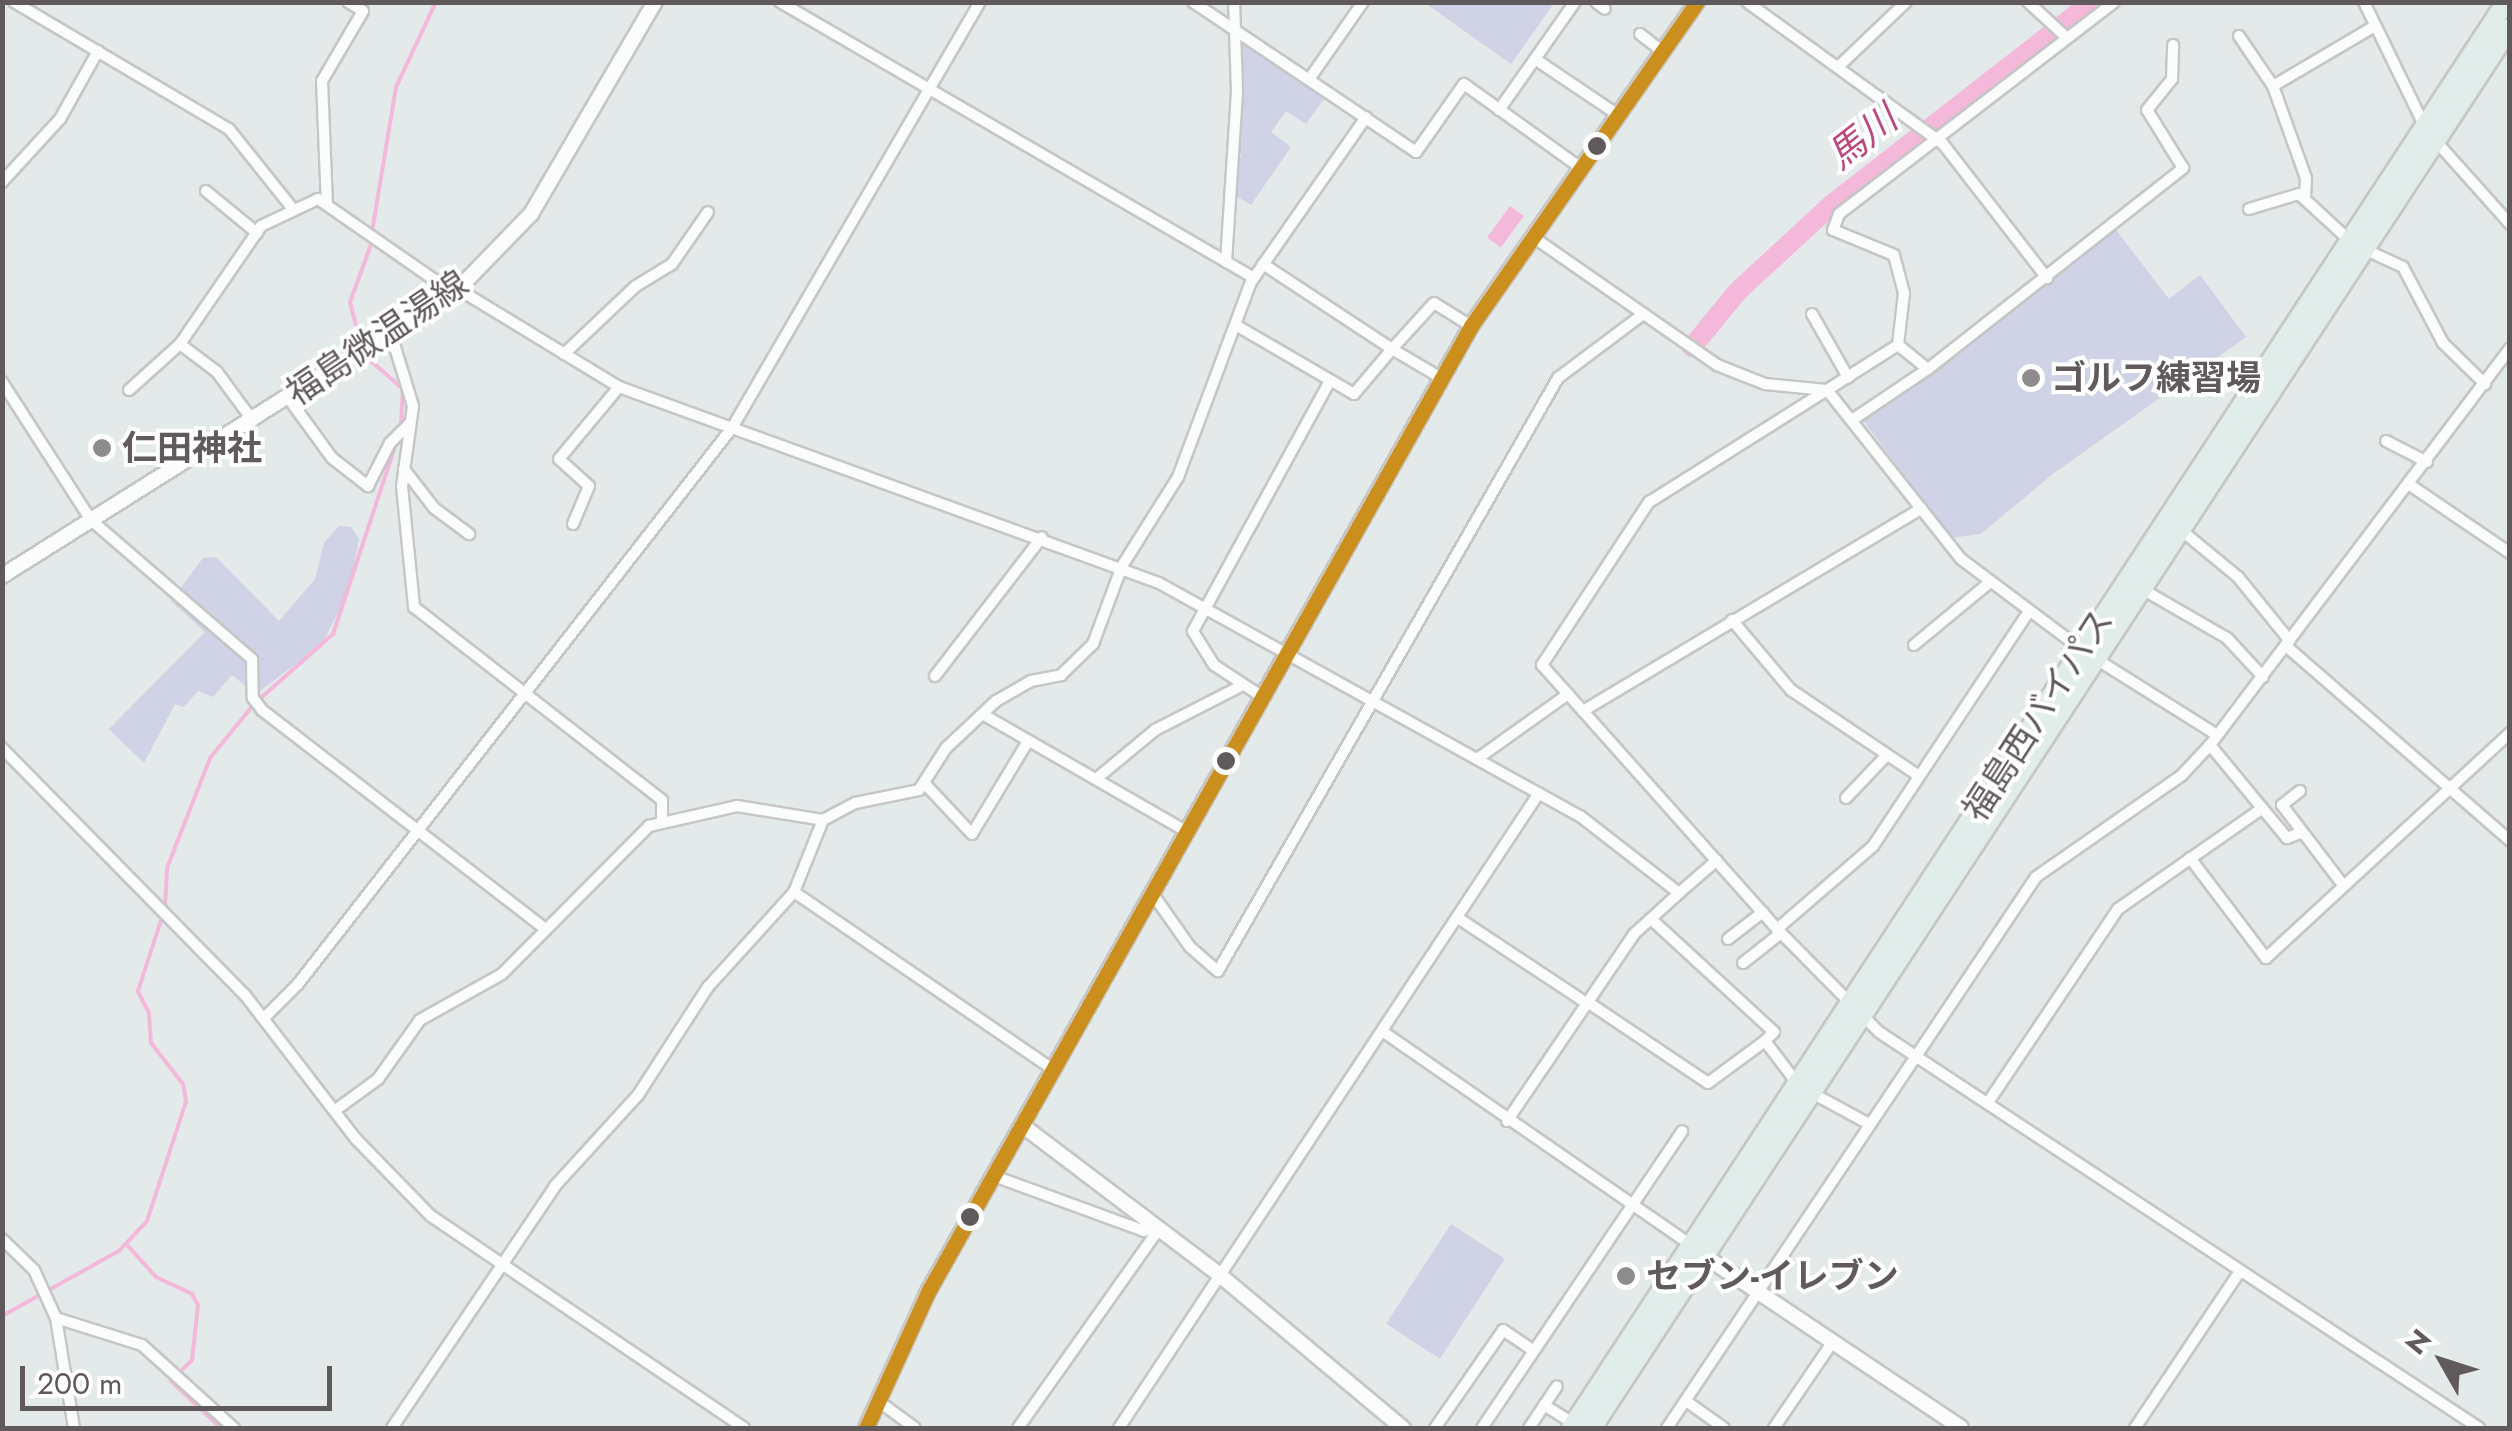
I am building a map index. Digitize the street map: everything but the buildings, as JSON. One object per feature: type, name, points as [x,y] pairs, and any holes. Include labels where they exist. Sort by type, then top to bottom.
[{"type":"highway","name":"福島西バイパス","points":[[1579,1427],[1699,1251],[2356,244],[2506,2]]},
{"type":"highway","name":"福島西バイパス","points":[[2428,131],[2510,28]]},
{"type":"highway","name":"福島西バイパス","points":[[2089,654],[2142,589],[2356,244]]},
{"type":"street","points":[[14,2],[229,129],[292,208]]},
{"type":"street","points":[[327,205],[322,81],[363,11],[348,2]]},
{"type":"street","name":"福島微温湯線","points":[[2,576],[456,291],[531,214],[655,2]]},
{"type":"street","points":[[780,2],[1254,278]]},
{"type":"street","points":[[265,1017],[732,428],[980,2]]},
{"type":"street","points":[[1193,2],[1238,28],[1416,152],[1464,84],[1581,168]]},
{"type":"street","points":[[1226,262],[1238,28],[1234,2]]},
{"type":"street","points":[[1310,78],[1363,2]]},
{"type":"street","points":[[1500,110],[1575,2]]},
{"type":"street","points":[[866,1428],[876,1400],[994,1176],[1471,326],[1697,2]]},
{"type":"street","points":[[1747,2],[1929,134],[2047,278]]},
{"type":"street","points":[[1838,66],[1906,2]]},
{"type":"street","points":[[2028,2],[2061,30]]},
{"type":"street","points":[[1898,345],[1904,293],[1894,255],[1833,230],[1834,222],[1929,134],[2061,30],[2114,2]]},
{"type":"street","points":[[2364,2],[2428,131],[2510,224]]},
{"type":"street","points":[[2272,86],[2375,26]]},
{"type":"street","points":[[1640,34],[1663,52]]},
{"type":"street","points":[[2239,36],[2272,86],[2306,178],[2305,196],[2356,244],[2403,267],[2444,343],[2484,384]]},
{"type":"street","points":[[1852,420],[1928,369],[2183,168],[2147,110],[2172,79],[2173,45]]},
{"type":"street","points":[[2,182],[60,119],[98,51]]},
{"type":"street","points":[[1535,59],[1618,115]]},
{"type":"street","points":[[337,1109],[378,1079],[420,1020],[502,974],[544,928],[662,819],[737,806],[823,820],[855,802],[926,785],[946,748],[1006,695],[1062,675],[1082,657],[1100,627],[1122,566],[1178,477],[1239,327],[1254,278],[1366,117]]},
{"type":"street","points":[[206,191],[257,233]]},
{"type":"street","points":[[2249,209],[2305,196]]},
{"type":"street","points":[[129,390],[180,344],[257,233],[292,208],[318,199],[456,291],[619,387],[1122,566],[1593,825],[1679,893]]},
{"type":"street","points":[[564,354],[636,286],[672,264],[708,212]]},
{"type":"street","points":[[1532,237],[1642,316],[1740,376],[1827,390],[1921,509],[1989,584],[2213,740],[2260,810],[2287,838],[2300,832]]},
{"type":"street","points":[[1264,264],[1441,378]]},
{"type":"street","points":[[1239,327],[1354,394],[1434,303],[1471,326]]},
{"type":"street","points":[[1812,314],[1848,377]]},
{"type":"street","points":[[1152,893],[1190,946],[1218,971],[1558,378],[1642,316]]},
{"type":"street","points":[[391,334],[406,374],[411,422],[404,468],[414,607],[662,800],[662,819]]},
{"type":"street","points":[[180,344],[216,372],[252,421]]},
{"type":"street","points":[[1898,345],[1928,369]]},
{"type":"street","points":[[1898,345],[1649,502],[1542,665],[1779,931],[1857,1009],[1914,1056],[1989,1101],[2479,1428]]},
{"type":"street","points":[[1667,1428],[2036,877],[2182,775],[2263,677],[2510,349]]},
{"type":"street","points":[[2,382],[91,520],[252,659],[254,698],[262,710],[544,928]]},
{"type":"street","points":[[1261,696],[1205,656],[1194,632],[1203,608],[1330,382]]},
{"type":"street","points":[[572,524],[589,486],[559,459],[619,387]]},
{"type":"street","points":[[289,399],[332,458],[368,486],[390,443],[411,422]]},
{"type":"street","points":[[2386,442],[2427,462]]},
{"type":"street","points":[[404,468],[434,508],[469,534]]},
{"type":"street","points":[[2410,485],[2510,553]]},
{"type":"street","points":[[1584,711],[1921,509]]},
{"type":"street","points":[[2180,530],[2238,578],[2288,644],[2510,840]]},
{"type":"street","points":[[935,676],[1042,537]]},
{"type":"street","points":[[1914,645],[1989,584]]},
{"type":"street","points":[[2142,589],[2227,638],[2263,677]]},
{"type":"street","points":[[1743,963],[1873,846],[2029,611]]},
{"type":"street","points":[[1732,620],[1792,690],[1919,776]]},
{"type":"street","points":[[1096,779],[1155,730],[1243,685]]},
{"type":"street","points":[[1476,759],[1568,694]]},
{"type":"street","points":[[984,715],[1186,831]]},
{"type":"street","points":[[2190,858],[2266,958],[2510,733]]},
{"type":"street","points":[[926,785],[972,834],[1028,741]]},
{"type":"street","points":[[2,748],[265,1017],[411,1197],[502,1266],[744,1428]]},
{"type":"street","points":[[1846,798],[1887,755]]},
{"type":"street","points":[[2300,791],[2282,806],[2343,885]]},
{"type":"street","points":[[1119,1428],[1539,794]]},
{"type":"street","points":[[1989,1101],[2118,908],[2260,810]]},
{"type":"street","points":[[392,1428],[555,1186],[638,1094],[708,988],[794,892],[823,820]]},
{"type":"street","points":[[1508,1121],[1651,919],[1717,860]]},
{"type":"street","points":[[794,892],[1054,1070]]},
{"type":"street","points":[[1728,939],[1763,912]]},
{"type":"street","points":[[1458,918],[1708,1083],[1774,1032],[1651,919]]},
{"type":"street","points":[[1382,1031],[1960,1428]]},
{"type":"street","points":[[1766,1041],[1805,1088],[1869,1124]]},
{"type":"street","points":[[1023,1126],[1221,1276],[1403,1428]]},
{"type":"street","points":[[1482,1428],[1682,1131]]},
{"type":"street","points":[[994,1176],[1144,1230],[1157,1228]]},
{"type":"street","points":[[1018,1428],[1157,1228]]},
{"type":"street","points":[[2,1240],[34,1270],[56,1318],[74,1428]]},
{"type":"street","points":[[2135,1428],[2240,1271]]},
{"type":"street","points":[[56,1318],[142,1345],[231,1427]]},
{"type":"street","points":[[1435,1428],[1504,1330],[1533,1350]]},
{"type":"street","points":[[1774,1428],[1832,1342]]},
{"type":"street","points":[[1529,1428],[1556,1386]]},
{"type":"street","points":[[876,1400],[914,1428]]},
{"type":"street","points":[[1686,1401],[1724,1428]]},
{"type":"street","points":[[1544,1405],[1579,1427]]},
{"type":"shaded area","points":[[1554,2],[1511,64],[1425,3]]},
{"type":"shaded area","points":[[1243,42],[1324,99],[1306,124],[1286,111],[1271,132],[1291,147],[1251,205],[1231,193],[1241,155],[1235,140]]},
{"type":"shaded area","points":[[1510,206],[1524,216],[1501,248],[1487,238]]},
{"type":"shaded area","points":[[2116,230],[2169,299],[2200,275],[2246,337],[2054,473],[1981,534],[1950,538],[1863,420]]},
{"type":"shaded area","points":[[339,526],[351,527],[359,539],[349,591],[322,644],[256,694],[232,675],[213,697],[198,691],[184,707],[175,704],[144,763],[109,729],[205,632],[171,601],[203,558],[216,557],[279,621],[315,579],[324,543]]},
{"type":"shaded area","points":[[1451,1224],[1505,1259],[1440,1359],[1386,1324]]},
{"type":"waterway","points":[[372,232],[396,87],[436,2]]},
{"type":"waterway","name":"馬川","points":[[1692,347],[1738,291],[1830,206],[2092,2]]},
{"type":"waterway","points":[[361,346],[350,302],[372,242]]},
{"type":"waterway","points":[[364,355],[403,389],[401,427]]},
{"type":"waterway","points":[[165,908],[167,868],[210,758],[254,704],[333,634],[397,440]]},
{"type":"waterway","points":[[2,1316],[119,1251],[147,1221],[186,1102],[183,1084],[151,1043],[149,1013],[138,991],[162,917]]},
{"type":"waterway","points":[[128,1246],[156,1277],[192,1294],[198,1305],[192,1360],[171,1381],[221,1428]]},
{"type":"transit line","points":[[866,1428],[929,1290],[1471,326],[1697,2]]},
{"type":"place","name":"ゴルフ練習場","points":[[2031,378]]},
{"type":"place","name":"仁田神社","points":[[102,448]]},
{"type":"place","name":"セブン-イレブン","points":[[1626,1276]]}]
